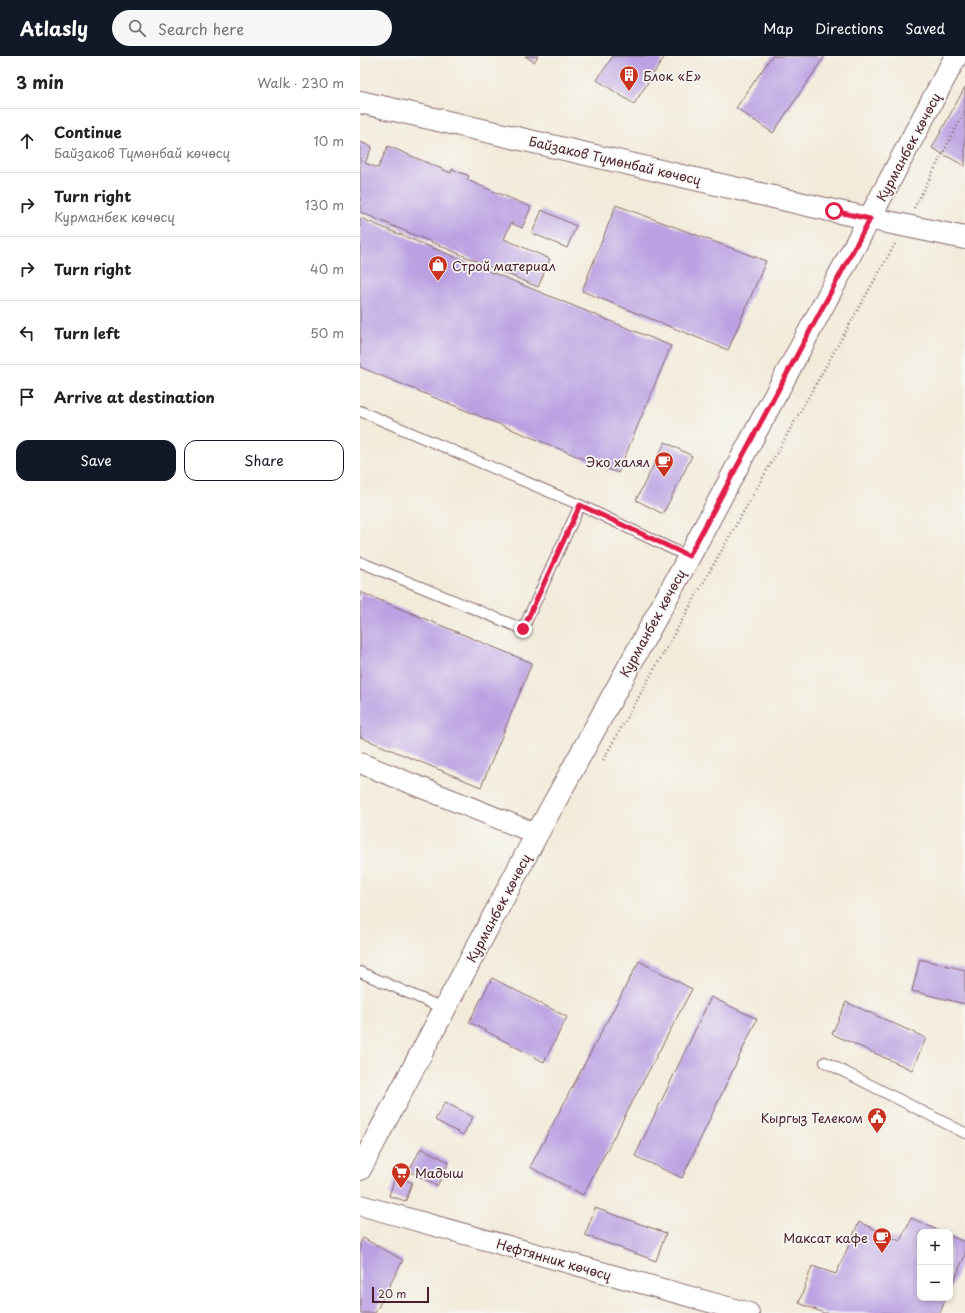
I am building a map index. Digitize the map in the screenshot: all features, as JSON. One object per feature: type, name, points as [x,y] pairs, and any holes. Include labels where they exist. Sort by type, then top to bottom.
[{"type":"main road","name":"Курманбек көчөсү","points":[[360,1169],[446,1009],[537,834],[689,556],[956,56]]},
{"type":"main road","name":"Байзаков Түмөнбай көчөсү","points":[[360,102],[870,219],[965,238]]},
{"type":"street","points":[[360,763],[537,834]]},
{"type":"street","name":"Нефтянник көчөсү","points":[[360,1205],[749,1313]]},
{"type":"lane","points":[[360,411],[580,505],[689,556]]},
{"type":"lane","points":[[360,562],[523,629],[580,505]]},
{"type":"lane","points":[[360,972],[446,1009]]},
{"type":"lane","points":[[825,1062],[965,1133]]},
{"type":"path","points":[[599,767],[905,226],[965,111]]},
{"type":"building","points":[[525,56],[538,56],[534,62]]},
{"type":"building","name":"Блок «Е»","points":[[613,56],[665,56],[634,104],[597,80]]},
{"type":"building","points":[[772,56],[825,56],[773,133],[736,108]]},
{"type":"building","points":[[965,87],[965,166],[932,148]]},
{"type":"building","points":[[360,142],[372,147],[365,163],[378,168],[388,146],[451,173],[452,169],[469,176],[467,180],[531,207],[522,228],[511,223],[504,239],[550,259],[538,287],[360,212]]},
{"type":"building","points":[[616,205],[766,261],[728,350],[582,291]]},
{"type":"building","points":[[542,210],[576,226],[567,248],[532,233]]},
{"type":"building","name":"Строй материал","points":[[360,218],[671,346],[618,473],[360,367]]},
{"type":"building","name":"Эко халял","points":[[665,442],[692,456],[663,514],[636,500]]},
{"type":"building","points":[[360,592],[532,663],[481,787],[360,737]]},
{"type":"building","points":[[920,959],[965,970],[965,1004],[912,991]]},
{"type":"building","points":[[639,961],[692,989],[583,1195],[530,1167]]},
{"type":"building","points":[[492,978],[567,1017],[544,1062],[469,1022]]},
{"type":"building","points":[[711,997],[757,1019],[682,1178],[635,1156]]},
{"type":"building","points":[[846,1002],[926,1038],[912,1070],[832,1034]]},
{"type":"building","points":[[445,1102],[473,1117],[463,1135],[435,1120]]},
{"type":"building","points":[[421,1148],[449,1162],[437,1186],[409,1171]]},
{"type":"building","name":"Мадыш","points":[[395,1177],[412,1182],[406,1201],[389,1196]]},
{"type":"building","points":[[595,1208],[666,1233],[656,1261],[585,1235]]},
{"type":"building","name":"Максат кафе","points":[[911,1218],[935,1229],[917,1229],[917,1301],[945,1301],[940,1313],[824,1313],[799,1303],[812,1266],[836,1274],[859,1222],[900,1241]]},
{"type":"building","points":[[953,1237],[965,1242],[965,1255],[953,1283]]},
{"type":"building","points":[[363,1238],[403,1260],[375,1313],[360,1313],[360,1243]]},
{"type":"place","name":"Блок «Е»","points":[[629,92]]},
{"type":"place","name":"Строй материал","points":[[438,282]]},
{"type":"place","name":"Эко халял","points":[[664,478]]},
{"type":"place","name":"Кыргыз Телеком","points":[[877,1134]]},
{"type":"place","name":"Мадыш","points":[[401,1189]]},
{"type":"place","name":"Максат кафе","points":[[882,1254]]},
{"type":"route","points":[[523,629],[580,505],[689,556],[870,219],[834,211]]}]
